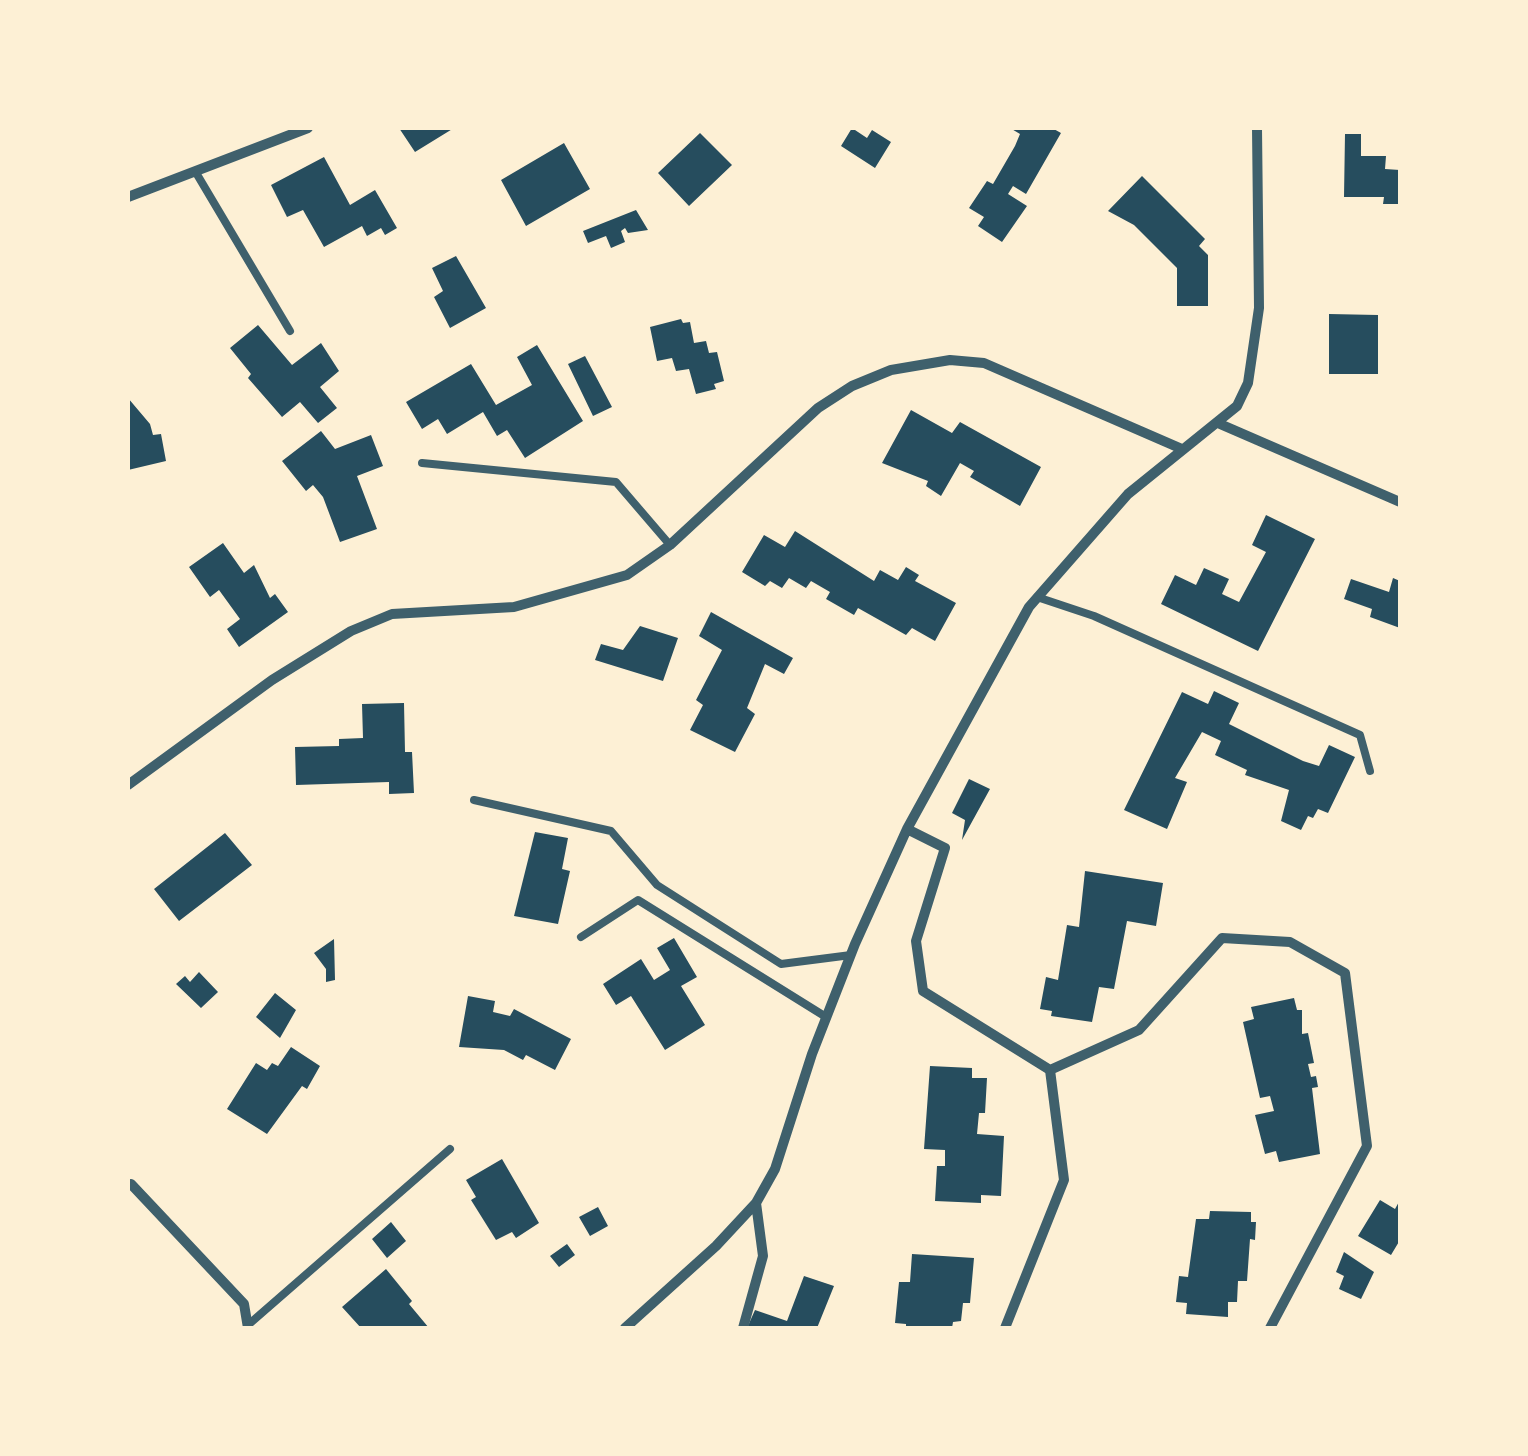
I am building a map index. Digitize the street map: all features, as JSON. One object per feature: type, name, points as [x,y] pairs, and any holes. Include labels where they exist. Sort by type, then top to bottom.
[{"type":"street","points":[[128,197],[308,128]]},
{"type":"street","points":[[625,1328],[756,1203],[776,1168],[850,955],[907,830],[1037,597],[1128,494],[1182,449],[1220,424],[1237,406],[1248,383],[1259,308],[1257,128]]},
{"type":"street","points":[[128,785],[272,680],[351,630],[392,614],[514,607],[578,592],[628,574],[670,545],[818,408],[852,386],[920,364],[984,363],[1182,449]]},
{"type":"street","points":[[1220,424],[1400,502]]},
{"type":"street","points":[[907,830],[945,848],[916,941],[923,991],[1050,1070]]},
{"type":"street","points":[[1050,1070],[1139,1030],[1222,938],[1290,942],[1344,972],[1367,1146],[1270,1328]]},
{"type":"street","points":[[1005,1328],[1064,1180],[1050,1070]]},
{"type":"street","points":[[131,1184],[244,1304],[248,1327]]},
{"type":"street","points":[[743,1328],[762,1256],[756,1203]]},
{"type":"lane","points":[[195,171],[290,332]]},
{"type":"lane","points":[[422,463],[616,482],[670,545]]},
{"type":"lane","points":[[1037,597],[1094,616],[1360,735],[1370,771]]},
{"type":"lane","points":[[474,800],[611,831],[657,885],[781,964],[850,955]]},
{"type":"lane","points":[[581,937],[638,900],[826,1017]]},
{"type":"lane","points":[[248,1327],[450,1149]]},
{"type":"building","points":[[399,128],[454,128],[415,152]]},
{"type":"building","points":[[852,128],[867,138],[872,130],[891,142],[875,168],[841,146]]},
{"type":"building","points":[[1010,128],[1052,128],[1061,133],[1026,194],[1013,186],[1008,194],[1027,206],[1002,242],[978,226],[984,217],[969,208],[987,181],[993,184],[1015,146],[1020,134]]},
{"type":"building","points":[[700,133],[732,165],[689,206],[658,173]]},
{"type":"building","points":[[1345,134],[1361,134],[1361,156],[1386,156],[1385,169],[1400,170],[1400,204],[1383,204],[1384,197],[1344,197]]},
{"type":"building","points":[[564,143],[590,189],[526,226],[501,180]]},
{"type":"building","points":[[324,157],[350,205],[375,190],[397,228],[385,235],[381,228],[367,236],[362,226],[324,247],[303,210],[287,217],[271,185]]},
{"type":"building","points":[[1142,176],[1205,239],[1199,246],[1208,255],[1208,306],[1177,306],[1177,268],[1134,225],[1108,211]]},
{"type":"building","points":[[636,210],[648,230],[628,233],[625,228],[621,231],[625,242],[611,248],[606,236],[588,243],[583,231]]},
{"type":"building","points":[[456,256],[486,308],[450,328],[434,297],[443,291],[432,268]]},
{"type":"building","points":[[1329,314],[1378,315],[1378,374],[1329,374]]},
{"type":"building","points":[[681,319],[683,323],[690,322],[694,343],[706,341],[709,353],[717,352],[724,381],[714,384],[716,389],[696,394],[689,369],[676,371],[672,358],[657,361],[650,327]]},
{"type":"building","points":[[258,325],[292,365],[321,343],[339,371],[320,387],[337,408],[318,423],[300,402],[282,417],[248,378],[251,374],[230,348]]},
{"type":"building","points":[[537,345],[583,421],[525,458],[507,430],[497,436],[483,412],[447,434],[438,419],[422,429],[406,402],[471,364],[496,405],[532,385],[517,357]]},
{"type":"building","points":[[585,356],[612,407],[593,416],[568,364]]},
{"type":"building","points":[[128,398],[150,424],[153,435],[161,434],[166,461],[128,470]]},
{"type":"building","points":[[911,410],[952,433],[960,422],[1041,467],[1020,506],[970,477],[974,471],[960,463],[941,496],[926,486],[928,481],[882,463]]},
{"type":"building","points":[[321,431],[335,449],[371,435],[383,466],[357,476],[377,529],[340,542],[323,497],[313,485],[306,491],[282,461]]},
{"type":"building","points":[[1266,515],[1315,539],[1258,651],[1161,604],[1175,575],[1196,585],[1204,568],[1229,579],[1222,594],[1239,602],[1266,552],[1252,545]]},
{"type":"building","points":[[795,531],[874,581],[880,570],[898,580],[906,567],[919,575],[915,581],[956,603],[935,641],[912,628],[906,635],[858,608],[854,615],[826,599],[830,592],[811,581],[806,588],[789,578],[782,588],[770,581],[765,586],[742,572],[764,535],[785,547]]},
{"type":"building","points":[[223,543],[244,573],[254,565],[270,598],[275,594],[288,612],[239,647],[227,629],[240,619],[219,590],[210,597],[189,567]]},
{"type":"building","points":[[1393,578],[1400,581],[1400,628],[1370,617],[1372,609],[1344,599],[1351,579],[1389,592]]},
{"type":"building","points":[[711,612],[793,658],[784,674],[765,664],[747,708],[755,714],[735,752],[690,730],[703,705],[696,700],[722,650],[699,636]]},
{"type":"building","points":[[640,626],[678,638],[663,681],[595,660],[601,644],[623,650]]},
{"type":"building","points":[[1214,691],[1239,703],[1229,724],[1303,761],[1319,766],[1329,745],[1355,757],[1328,813],[1318,809],[1313,818],[1308,816],[1301,830],[1281,821],[1289,790],[1245,775],[1247,770],[1215,755],[1221,741],[1202,732],[1175,778],[1187,782],[1167,829],[1124,810],[1182,692],[1208,704]]},
{"type":"building","points":[[404,703],[405,752],[412,752],[414,793],[389,794],[389,782],[296,785],[295,747],[339,746],[339,739],[363,738],[362,704]]},
{"type":"building","points":[[969,779],[990,789],[962,840],[965,820],[952,813]]},
{"type":"building","points":[[535,832],[568,838],[562,869],[570,871],[558,924],[514,916]]},
{"type":"building","points":[[225,833],[252,865],[179,921],[154,889]]},
{"type":"building","points":[[1085,871],[1163,883],[1156,926],[1127,921],[1114,989],[1099,987],[1092,1022],[1051,1016],[1052,1011],[1040,1009],[1046,977],[1058,980],[1067,925],[1079,927]]},
{"type":"building","points":[[674,938],[697,977],[681,986],[705,1025],[665,1050],[631,996],[616,1005],[603,984],[641,959],[654,980],[670,970],[657,948]]},
{"type":"building","points":[[334,939],[335,980],[326,982],[326,969],[314,953]]},
{"type":"building","points":[[199,972],[218,992],[201,1008],[176,984],[185,976],[190,982]]},
{"type":"building","points":[[275,993],[296,1010],[280,1038],[256,1017]]},
{"type":"building","points":[[468,996],[495,1001],[493,1012],[510,1016],[514,1009],[571,1039],[555,1070],[526,1055],[523,1060],[504,1050],[459,1047]]},
{"type":"building","points":[[1294,998],[1297,1010],[1302,1010],[1302,1034],[1308,1033],[1314,1063],[1308,1064],[1318,1087],[1312,1088],[1320,1154],[1279,1162],[1276,1151],[1265,1154],[1255,1115],[1274,1111],[1270,1096],[1260,1098],[1243,1022],[1254,1019],[1251,1007]]},
{"type":"building","points":[[291,1047],[320,1066],[307,1089],[302,1086],[267,1134],[227,1109],[256,1063],[267,1070],[272,1063],[278,1066]]},
{"type":"building","points":[[930,1066],[972,1068],[972,1078],[987,1078],[985,1113],[979,1113],[977,1134],[1004,1136],[1001,1196],[981,1195],[981,1203],[935,1201],[937,1166],[945,1166],[945,1150],[924,1149]]},
{"type":"building","points":[[502,1159],[539,1223],[516,1238],[512,1232],[496,1240],[471,1200],[476,1197],[466,1180]]},
{"type":"building","points":[[1380,1200],[1395,1209],[1400,1200],[1400,1240],[1391,1255],[1358,1236]]},
{"type":"building","points":[[598,1207],[608,1226],[590,1236],[579,1217]]},
{"type":"building","points":[[1210,1211],[1251,1212],[1251,1222],[1256,1222],[1255,1240],[1250,1239],[1247,1281],[1238,1281],[1237,1302],[1228,1302],[1228,1317],[1186,1314],[1187,1303],[1176,1302],[1179,1276],[1188,1277],[1196,1219],[1209,1219]]},
{"type":"building","points":[[391,1222],[406,1241],[387,1258],[372,1239]]},
{"type":"building","points":[[567,1244],[575,1255],[559,1267],[550,1256]]},
{"type":"building","points":[[1344,1252],[1374,1272],[1361,1299],[1339,1289],[1344,1276],[1336,1272]]},
{"type":"building","points":[[912,1254],[974,1258],[970,1303],[963,1303],[961,1321],[953,1322],[952,1328],[906,1328],[906,1324],[895,1323],[899,1282],[910,1282]]},
{"type":"building","points":[[386,1269],[429,1328],[361,1328],[342,1307]]},
{"type":"building","points":[[804,1276],[834,1286],[817,1328],[747,1328],[755,1310],[787,1321]]}]
